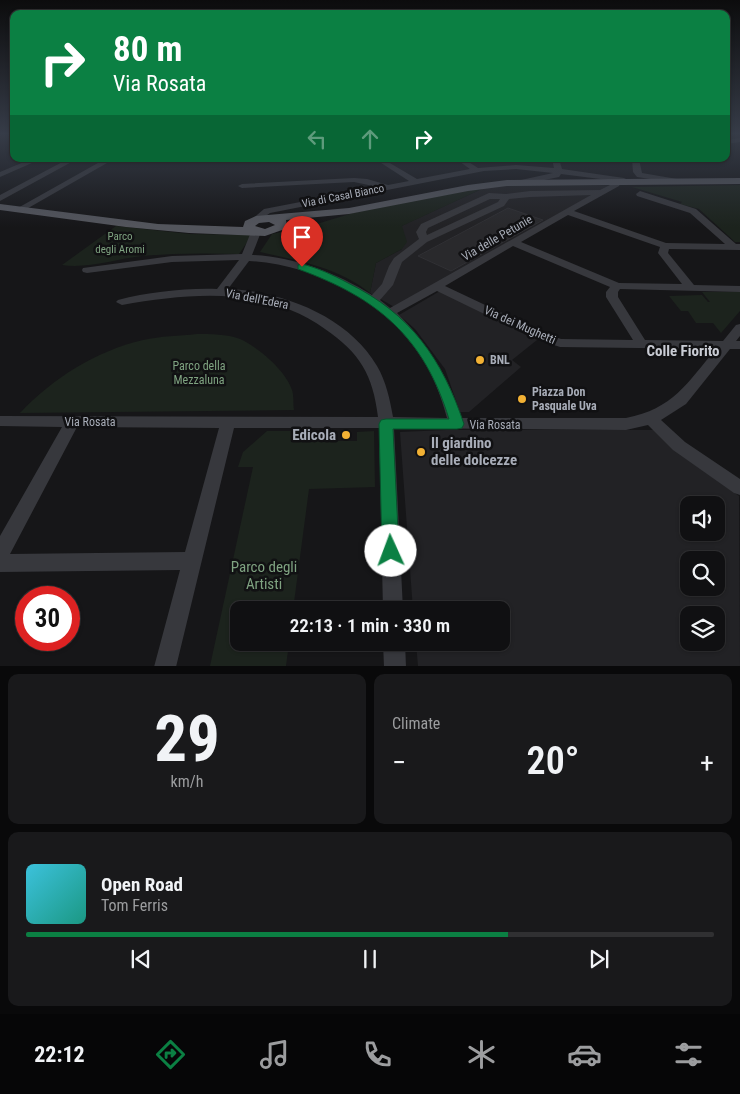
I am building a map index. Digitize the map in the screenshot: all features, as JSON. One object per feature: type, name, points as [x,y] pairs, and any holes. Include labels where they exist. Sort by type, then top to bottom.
[{"type":"main road","name":"Via di Casal Bianco","points":[[276,217],[349,211],[468,188],[524,182],[616,184],[740,181]]},
{"type":"main road","points":[[0,207],[136,225],[184,229],[255,229],[276,217]]},
{"type":"street","points":[[0,175],[25,164]]},
{"type":"street","points":[[0,198],[63,164]]},
{"type":"street","points":[[20,209],[101,164]]},
{"type":"street","points":[[386,164],[416,182]]},
{"type":"street","points":[[467,164],[476,170]]},
{"type":"street","points":[[557,164],[558,171]]},
{"type":"street","points":[[636,164],[637,172],[640,175],[692,182]]},
{"type":"street","name":"Via di Casal Bianco","points":[[255,229],[253,215],[276,217],[386,187],[476,170],[516,166],[649,183]]},
{"type":"street","name":"Via di Casal Bianco","points":[[524,182],[552,178],[558,171]]},
{"type":"street","points":[[242,186],[354,180],[367,181],[386,187]]},
{"type":"street","points":[[373,301],[387,285],[398,260],[424,240],[501,204],[506,197],[530,194],[600,192],[602,186],[590,183]]},
{"type":"street","name":"Via delle Petunie","points":[[389,313],[514,244],[616,184]]},
{"type":"street","points":[[640,194],[692,210],[737,247]]},
{"type":"street","points":[[567,212],[665,246],[737,247]]},
{"type":"street","points":[[222,291],[246,257],[255,229]]},
{"type":"street","points":[[514,244],[617,286],[740,289]]},
{"type":"street","points":[[665,246],[664,253],[691,288]]},
{"type":"street","points":[[87,270],[177,258],[246,257],[273,260],[302,267],[336,280],[373,301],[412,335],[430,360],[449,399],[457,424]]},
{"type":"street","points":[[617,286],[612,292],[612,298],[641,343]]},
{"type":"street","name":"Via dei Mughetti","points":[[438,287],[554,342],[572,344],[733,344]]},
{"type":"street","name":"Via dell'Edera","points":[[122,302],[174,293],[222,291],[283,302],[312,314],[336,330],[363,355],[376,377],[386,424],[393,601]]},
{"type":"street","name":"Via Rosata","points":[[0,421],[607,425],[651,419],[681,400],[733,344],[740,328]]},
{"type":"street","points":[[651,419],[679,446],[740,488]]},
{"type":"street","points":[[0,554],[72,422]]},
{"type":"street","points":[[165,666],[228,422]]},
{"type":"street","points":[[0,563],[192,561]]},
{"type":"street","points":[[394,651],[395,666]]},
{"type":"shaded area","points":[[516,185],[611,186],[396,308],[370,293],[376,263],[402,249],[401,226],[486,187]]},
{"type":"shaded area","points":[[440,291],[537,340],[512,360],[521,367],[469,412],[460,412],[445,369],[415,329],[399,315]]},
{"type":"shaded area","points":[[446,430],[654,430],[678,453],[739,496],[740,666],[418,666],[417,651],[510,651],[510,601],[412,601],[400,432]]},
{"type":"green space","points":[[740,185],[740,242],[735,242],[699,209],[632,187]]},
{"type":"green space","points":[[486,187],[402,226],[407,242],[402,249],[376,263],[370,293],[345,277],[318,266],[260,252],[272,234],[310,226],[353,213]]},
{"type":"green space","name":"Parco degli Aromi","points":[[116,226],[190,234],[252,235],[239,254],[154,255],[91,265],[62,265]]},
{"type":"green space","points":[[702,292],[740,292],[740,311],[721,333],[713,323],[696,323],[688,311],[681,311],[669,296],[702,295],[710,302]]},
{"type":"green space","name":"Parco della Mezzaluna","points":[[197,334],[235,337],[263,354],[278,368],[289,383],[293,392],[294,410],[20,413],[61,377],[109,351],[143,340]]},
{"type":"green space","name":"Parco degli Artisti","points":[[267,431],[336,431],[337,441],[357,441],[357,432],[374,431],[375,487],[309,489],[294,601],[230,601],[230,651],[288,651],[286,666],[210,666],[253,467],[238,467],[243,452]]},
{"type":"building","points":[[508,208],[543,220],[451,271],[418,256]]},
{"type":"place","name":"BNL","points":[[480,360]]},
{"type":"place","name":"Piazza Don Pasquale Uva","points":[[522,399]]},
{"type":"place","name":"Edicola","points":[[346,435]]},
{"type":"place","name":"Il giardino delle dolcezze","points":[[421,452]]},
{"type":"district","name":"Colle Fiorito","points":[[683,351]]},
{"type":"route","points":[[302,267],[325,275],[360,293],[379,305],[404,326],[419,343],[439,376],[457,424],[386,424],[391,551]]}]
